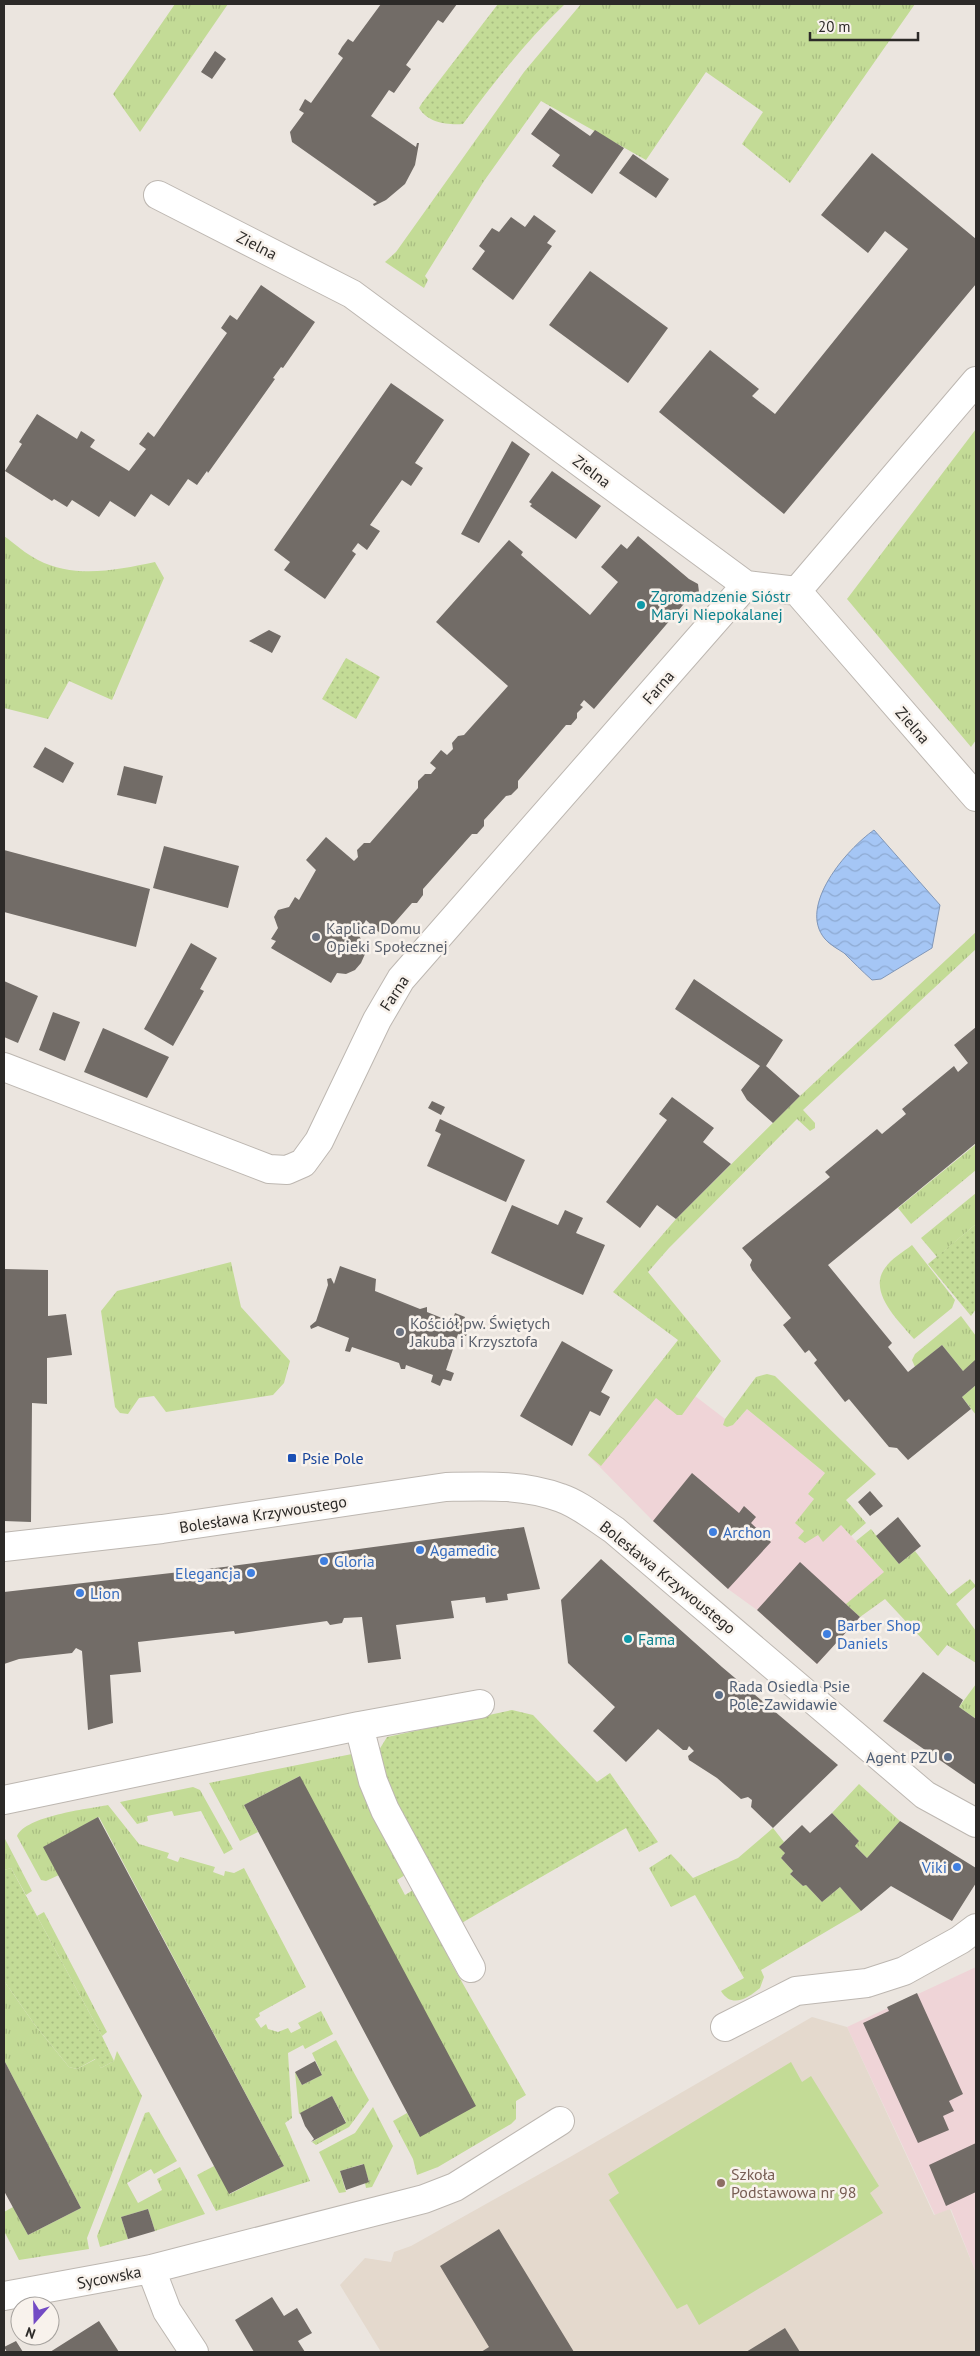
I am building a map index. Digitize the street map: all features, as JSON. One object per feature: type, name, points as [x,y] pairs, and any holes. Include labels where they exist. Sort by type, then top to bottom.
[{"type":"street","name":"Zielna","points":[[158,195],[352,294],[746,585],[797,591],[976,797]]},
{"type":"street","points":[[797,591],[976,381]]},
{"type":"street","name":"Farna","points":[[5,1070],[269,1169],[286,1170],[303,1163],[319,1141],[377,1020],[401,979],[746,585]]},
{"type":"street","name":"Bolesława Krzywoustego","points":[[4,1547],[162,1529],[446,1487],[491,1485],[540,1491],[562,1498],[614,1530],[925,1795],[976,1823]]},
{"type":"street","points":[[4,1800],[359,1726],[480,1704]]},
{"type":"street","points":[[359,1726],[373,1781],[385,1810],[471,1968]]},
{"type":"street","points":[[725,2027],[796,1990],[867,1983],[904,1971],[960,1940],[976,1928]]},
{"type":"street","points":[[151,2270],[424,2200],[455,2187],[560,2121]]},
{"type":"street","name":"Sycowska","points":[[4,2296],[151,2270],[168,2310],[194,2352]]},
{"type":"shaded area","points":[[657,1367],[733,1425],[747,1409],[825,1473],[808,1494],[841,1525],[884,1572],[885,1599],[860,1617],[817,1664],[757,1610],[728,1589],[653,1521],[588,1455]]},
{"type":"shaded area","points":[[976,1967],[976,2273],[951,2209],[935,2215],[847,2027]]},
{"type":"shaded area","name":"Szkoła Podstawowa nr 98","points":[[812,2017],[847,2027],[934,2215],[950,2209],[976,2273],[976,2352],[381,2352],[340,2285],[365,2258],[391,2262],[394,2252],[411,2246],[570,2157]]},
{"type":"green space","points":[[175,4],[228,4],[140,132],[113,94]]},
{"type":"green space","points":[[498,4],[565,4],[512,61],[463,124],[438,122],[427,117],[419,108],[422,103]]},
{"type":"green space","points":[[581,4],[915,4],[790,183],[742,144],[763,112],[706,72],[646,160],[541,101],[484,181],[425,276],[428,280],[424,288],[385,262],[396,252],[524,72]]},
{"type":"green space","points":[[976,429],[976,740],[971,747],[847,599]]},
{"type":"green space","points":[[4,536],[38,560],[52,566],[67,569],[81,571],[111,570],[155,562],[164,578],[112,700],[69,681],[48,719],[4,708]]},
{"type":"green space","points":[[346,658],[380,677],[356,719],[322,699]]},
{"type":"green space","points":[[976,932],[976,949],[803,1110],[815,1123],[815,1128],[810,1131],[797,1119],[669,1248],[648,1272],[721,1361],[682,1415],[677,1415],[656,1398],[601,1466],[588,1455],[678,1340],[613,1292],[676,1219],[800,1096]]},
{"type":"green space","points":[[975,1145],[976,1170],[911,1224],[898,1208]]},
{"type":"green space","points":[[976,1193],[976,1224],[937,1257],[921,1238]]},
{"type":"green space","points":[[976,1224],[976,1309],[971,1316],[928,1264]]},
{"type":"green space","points":[[912,1245],[955,1300],[952,1308],[914,1339],[888,1306],[880,1287],[881,1277],[885,1268]]},
{"type":"green space","points":[[231,1262],[241,1307],[290,1361],[284,1383],[273,1395],[166,1412],[154,1396],[139,1398],[128,1414],[120,1413],[115,1407],[101,1311],[117,1291]]},
{"type":"green space","points":[[961,1316],[976,1336],[976,1361],[963,1371],[942,1345],[915,1367],[912,1360],[915,1354]]},
{"type":"green space","points":[[767,1374],[775,1376],[876,1474],[846,1500],[866,1523],[851,1536],[841,1525],[823,1542],[818,1535],[805,1543],[798,1538],[804,1531],[795,1523],[814,1499],[808,1494],[825,1473],[747,1409],[733,1425],[727,1427],[723,1425],[725,1419],[756,1377]]},
{"type":"green space","points":[[976,1385],[976,1415],[962,1397]]},
{"type":"green space","points":[[871,1529],[899,1564],[915,1551],[949,1595],[970,1579],[976,1586],[956,1604],[976,1631],[976,1663],[947,1645],[938,1656],[885,1599],[860,1617],[846,1604],[884,1572],[856,1541]]},
{"type":"green space","points":[[976,1684],[976,1719],[959,1707]]},
{"type":"green space","points":[[512,1710],[533,1715],[597,1782],[610,1773],[658,1842],[639,1852],[626,1828],[460,1924],[379,1771],[379,1750],[387,1737]]},
{"type":"green space","points":[[352,1754],[410,1872],[397,1880],[405,1895],[418,1887],[457,1956],[450,1961],[526,2095],[516,2101],[516,2119],[511,2124],[438,2167],[417,2175],[413,2159],[393,2121],[407,2113],[420,2137],[300,1776],[244,1805],[258,1832],[240,1841],[209,1783]]},
{"type":"green space","points":[[859,1784],[900,1821],[867,1858],[855,1846],[859,1841],[832,1813]]},
{"type":"green space","points":[[193,1787],[200,1790],[233,1849],[224,1854],[201,1811],[174,1816],[172,1811],[147,1816],[148,1821],[137,1824],[120,1802]]},
{"type":"green space","points":[[108,1805],[139,1844],[169,1853],[167,1858],[178,1862],[180,1857],[215,1867],[213,1872],[224,1876],[225,1871],[234,1873],[244,1868],[306,1987],[259,2013],[260,2016],[255,2019],[261,2028],[266,2024],[268,2029],[278,2032],[288,2028],[291,2033],[301,2028],[298,2023],[321,2011],[333,2034],[305,2049],[303,2045],[288,2053],[292,2118],[285,2123],[310,2181],[216,2211],[197,2175],[214,2166],[230,2194],[284,2166],[99,1817],[44,1847],[59,1875],[46,1881],[41,1880],[17,1836],[32,1823],[44,1818]]},
{"type":"green space","points":[[773,1828],[784,1842],[780,1847],[785,1853],[781,1858],[793,1871],[790,1874],[803,1886],[806,1885],[822,1902],[840,1887],[861,1911],[761,1970],[764,1977],[760,1988],[740,2000],[730,2000],[721,1991],[744,1978],[695,1895],[671,1907],[649,1868],[671,1854],[693,1878],[738,1858]]},
{"type":"green space","points":[[4,1837],[32,1891],[26,1895],[11,1868],[4,1870]]},
{"type":"green space","points":[[11,1868],[114,2061],[101,2068],[95,2059],[77,2069],[69,2067],[35,2025],[4,1981],[4,1870]]},
{"type":"green space","points":[[44,1912],[107,2032],[102,2036],[37,1916]]},
{"type":"green space","points":[[4,1981],[35,2025],[69,2067],[77,2069],[96,2059],[101,2068],[114,2061],[117,2051],[142,2096],[87,2238],[89,2249],[19,2260],[4,2231],[4,2212],[13,2207],[28,2235],[81,2208],[4,2060]]},
{"type":"green space","points":[[336,2040],[369,2100],[349,2127],[316,2145],[312,2142],[346,2122],[332,2096],[299,2114],[295,2072],[302,2085],[322,2075],[312,2053]]},
{"type":"green space","points":[[791,2062],[802,2082],[811,2076],[879,2186],[870,2193],[883,2213],[699,2325],[687,2304],[677,2309],[609,2200],[619,2193],[608,2174]]},
{"type":"green space","points":[[373,2107],[393,2146],[372,2187],[366,2188],[365,2183],[369,2181],[363,2164],[340,2171],[346,2192],[339,2193],[319,2152],[355,2133]]},
{"type":"green space","points":[[149,2112],[177,2161],[154,2174],[151,2169],[127,2183],[138,2203],[162,2190],[157,2179],[180,2167],[205,2214],[155,2231],[148,2209],[121,2217],[128,2239],[100,2247],[97,2236],[145,2113]]},
{"type":"water","points":[[874,830],[940,905],[932,948],[881,979],[872,980],[844,953],[825,939],[818,926],[817,911],[821,895],[839,864],[851,850]]},
{"type":"building","points":[[381,4],[457,4],[443,23],[438,20],[406,65],[411,69],[394,93],[389,90],[371,116],[416,147],[417,143],[419,143],[415,165],[405,184],[386,200],[374,206],[373,204],[377,202],[292,142],[290,132],[304,113],[299,110],[305,99],[311,103],[343,58],[338,54],[342,47],[348,39],[353,42]]},
{"type":"building","points":[[215,51],[226,59],[212,79],[201,72]]},
{"type":"building","points":[[550,108],[590,136],[595,130],[624,148],[592,194],[552,166],[560,155],[531,134]]},
{"type":"building","points":[[872,153],[976,239],[976,284],[784,514],[659,412],[710,350],[759,389],[752,396],[775,414],[908,249],[885,231],[868,253],[821,215]]},
{"type":"building","points":[[633,154],[669,179],[656,198],[619,173]]},
{"type":"building","points":[[534,215],[556,231],[547,243],[552,246],[513,300],[472,269],[485,251],[479,246],[492,228],[499,232],[511,217],[525,227]]},
{"type":"building","points":[[590,271],[668,328],[628,383],[549,325]]},
{"type":"building","points":[[261,285],[315,322],[283,368],[281,367],[273,378],[275,379],[208,473],[207,471],[197,485],[188,479],[169,506],[151,494],[135,517],[110,501],[99,517],[72,500],[67,507],[54,499],[52,501],[5,471],[22,444],[19,442],[37,414],[77,439],[81,431],[95,440],[90,447],[129,471],[146,449],[139,444],[148,432],[154,437],[227,333],[221,328],[230,315],[237,320]]},
{"type":"building","points":[[391,383],[444,420],[415,463],[423,468],[411,486],[402,480],[370,525],[380,531],[367,550],[358,543],[352,551],[356,554],[325,599],[284,570],[290,562],[274,550]]},
{"type":"building","points":[[512,441],[530,454],[479,543],[461,534]]},
{"type":"building","points":[[552,471],[601,506],[576,539],[530,506],[532,504],[529,502]]},
{"type":"building","points":[[638,536],[689,579],[698,584],[699,592],[694,597],[689,598],[594,709],[584,700],[580,705],[583,707],[577,713],[577,718],[571,725],[566,725],[518,781],[518,788],[511,795],[506,796],[484,820],[484,826],[477,834],[472,834],[423,889],[423,895],[417,903],[412,903],[383,936],[366,920],[358,934],[364,944],[365,954],[355,970],[346,974],[337,973],[331,983],[271,948],[276,941],[271,939],[278,928],[274,917],[278,910],[289,907],[295,897],[299,900],[316,870],[306,860],[326,837],[354,861],[358,857],[357,850],[364,843],[370,843],[418,788],[418,781],[425,774],[431,774],[436,768],[430,763],[441,750],[447,755],[453,749],[452,743],[458,736],[464,735],[508,686],[436,622],[509,540],[523,552],[521,555],[590,615],[618,582],[601,567],[621,544],[627,549]]},
{"type":"building","points":[[269,630],[281,636],[272,653],[249,641]]},
{"type":"building","points":[[45,747],[74,763],[63,783],[33,767]]},
{"type":"building","points":[[124,766],[163,776],[156,804],[117,795]]},
{"type":"building","points":[[164,846],[239,866],[228,908],[153,888]]},
{"type":"building","points":[[4,850],[150,889],[136,947],[4,912]]},
{"type":"building","points":[[191,943],[217,958],[200,989],[204,991],[173,1046],[144,1029]]},
{"type":"building","points":[[694,979],[783,1040],[766,1066],[800,1096],[773,1123],[747,1100],[741,1090],[760,1066],[675,1009]]},
{"type":"building","points":[[4,981],[38,996],[18,1043],[4,1037]]},
{"type":"building","points":[[53,1012],[80,1022],[65,1061],[39,1050]]},
{"type":"building","points":[[976,1027],[976,1143],[828,1265],[892,1343],[888,1347],[908,1372],[942,1345],[963,1371],[976,1361],[976,1385],[962,1397],[971,1409],[908,1460],[897,1448],[889,1447],[849,1399],[845,1402],[814,1363],[817,1360],[809,1350],[805,1353],[783,1325],[791,1318],[752,1270],[750,1265],[752,1260],[742,1248],[830,1177],[825,1172],[877,1129],[882,1134],[906,1114],[902,1109],[954,1066],[958,1072],[968,1063],[954,1045]]},
{"type":"building","points":[[103,1028],[169,1057],[147,1098],[84,1072]]},
{"type":"building","points":[[672,1097],[714,1128],[703,1142],[731,1164],[676,1219],[657,1205],[640,1228],[606,1202],[667,1120],[659,1114]]},
{"type":"building","points":[[432,1101],[445,1107],[441,1115],[428,1108]]},
{"type":"building","points":[[440,1119],[525,1160],[506,1202],[427,1166],[441,1134],[435,1131]]},
{"type":"building","points":[[512,1205],[558,1225],[565,1210],[583,1218],[576,1233],[605,1245],[583,1295],[491,1253]]},
{"type":"building","name":"Kościół pw. Świętych Jakuba i Krzysztofa","points":[[340,1266],[376,1279],[375,1291],[420,1309],[427,1307],[427,1312],[452,1322],[455,1313],[465,1317],[462,1326],[469,1329],[466,1336],[458,1334],[446,1370],[454,1373],[451,1381],[443,1379],[440,1386],[431,1382],[433,1375],[406,1365],[405,1369],[401,1369],[399,1363],[352,1347],[350,1352],[345,1351],[349,1338],[318,1326],[311,1329],[310,1326],[316,1321],[328,1285],[327,1279],[331,1278],[334,1284]]},
{"type":"building","points":[[4,1269],[48,1270],[48,1316],[66,1314],[72,1355],[47,1358],[47,1404],[32,1403],[31,1522],[4,1521]]},
{"type":"building","points":[[562,1341],[613,1370],[601,1392],[610,1397],[600,1416],[590,1411],[572,1446],[520,1416]]},
{"type":"building","name":"Archon","points":[[692,1473],[739,1513],[744,1506],[756,1517],[751,1523],[771,1542],[728,1589],[653,1521]]},
{"type":"building","points":[[870,1491],[883,1506],[870,1516],[858,1502]]},
{"type":"building","points":[[898,1517],[921,1546],[899,1564],[876,1536]]},
{"type":"building","points":[[524,1527],[540,1589],[507,1594],[508,1600],[486,1603],[485,1597],[451,1601],[454,1618],[396,1625],[401,1659],[368,1663],[362,1617],[344,1618],[342,1623],[330,1625],[327,1621],[235,1634],[234,1631],[138,1642],[141,1672],[110,1675],[113,1723],[88,1730],[82,1651],[76,1648],[72,1653],[19,1659],[4,1664],[4,1592],[224,1567]]},
{"type":"building","points":[[601,1559],[722,1667],[838,1765],[773,1828],[751,1807],[752,1800],[748,1797],[741,1799],[717,1778],[689,1760],[688,1756],[694,1751],[689,1746],[687,1750],[683,1750],[658,1729],[626,1762],[593,1731],[615,1707],[568,1663],[561,1600]]},
{"type":"building","points":[[800,1562],[860,1617],[817,1664],[757,1610]]},
{"type":"building","points":[[923,1672],[963,1700],[959,1707],[976,1719],[976,1785],[883,1721]]},
{"type":"building","points":[[300,1776],[476,2106],[420,2137],[244,1805]]},
{"type":"building","points":[[832,1813],[859,1841],[855,1846],[867,1858],[900,1821],[976,1868],[976,1883],[952,1921],[891,1886],[861,1911],[840,1887],[822,1902],[806,1885],[803,1886],[790,1874],[793,1871],[781,1858],[785,1853],[779,1847],[802,1825],[810,1833]]},
{"type":"building","points":[[98,1817],[284,2166],[229,2194],[43,1847]]},
{"type":"building","points":[[917,1993],[963,2094],[949,2101],[954,2111],[943,2116],[949,2130],[918,2143],[863,2023],[889,2011],[887,2007]]},
{"type":"building","points":[[4,2060],[81,2208],[28,2235],[4,2191]]},
{"type":"building","points":[[315,2061],[322,2075],[302,2085],[295,2072]]},
{"type":"building","points":[[332,2096],[346,2123],[311,2142],[314,2139],[305,2126],[300,2113]]},
{"type":"building","points":[[976,2143],[976,2192],[946,2206],[929,2165]]},
{"type":"building","points":[[364,2164],[369,2182],[346,2190],[340,2171]]},
{"type":"building","points":[[148,2209],[155,2231],[128,2239],[121,2217]]},
{"type":"building","points":[[499,2229],[574,2352],[481,2352],[489,2347],[440,2266]]},
{"type":"building","points":[[272,2297],[284,2316],[297,2308],[312,2333],[298,2341],[305,2352],[254,2352],[235,2320]]},
{"type":"building","points":[[99,2321],[119,2352],[50,2352]]},
{"type":"building","points":[[785,2328],[800,2352],[746,2352]]},
{"type":"building","points":[[10,2344],[10,2346],[19,2346],[23,2352],[7,2352],[4,2347]]},
{"type":"place","name":"Zgromadzenie Sióstr Maryi Niepokalanej","points":[[641,605]]},
{"type":"place","name":"Kaplica Domu Opieki Społecznej","points":[[316,937]]},
{"type":"place","name":"Kościół pw. Świętych Jakuba i Krzysztofa","points":[[400,1332]]},
{"type":"place","name":"Psie Pole","points":[[292,1458]]},
{"type":"place","name":"Archon","points":[[713,1532]]},
{"type":"place","name":"Agamedic","points":[[420,1550]]},
{"type":"place","name":"Gloria","points":[[324,1561]]},
{"type":"place","name":"Elegancja","points":[[251,1573]]},
{"type":"place","name":"Lion","points":[[80,1593]]},
{"type":"place","name":"Barber Shop Daniels","points":[[827,1634]]},
{"type":"place","name":"Fama","points":[[628,1639]]},
{"type":"place","name":"Rada Osiedla Psie Pole-Zawidawie","points":[[719,1695]]},
{"type":"place","name":"Agent PZU","points":[[948,1757]]},
{"type":"place","name":"Viki","points":[[957,1867]]},
{"type":"place","name":"Szkoła Podstawowa nr 98","points":[[721,2183]]}]
